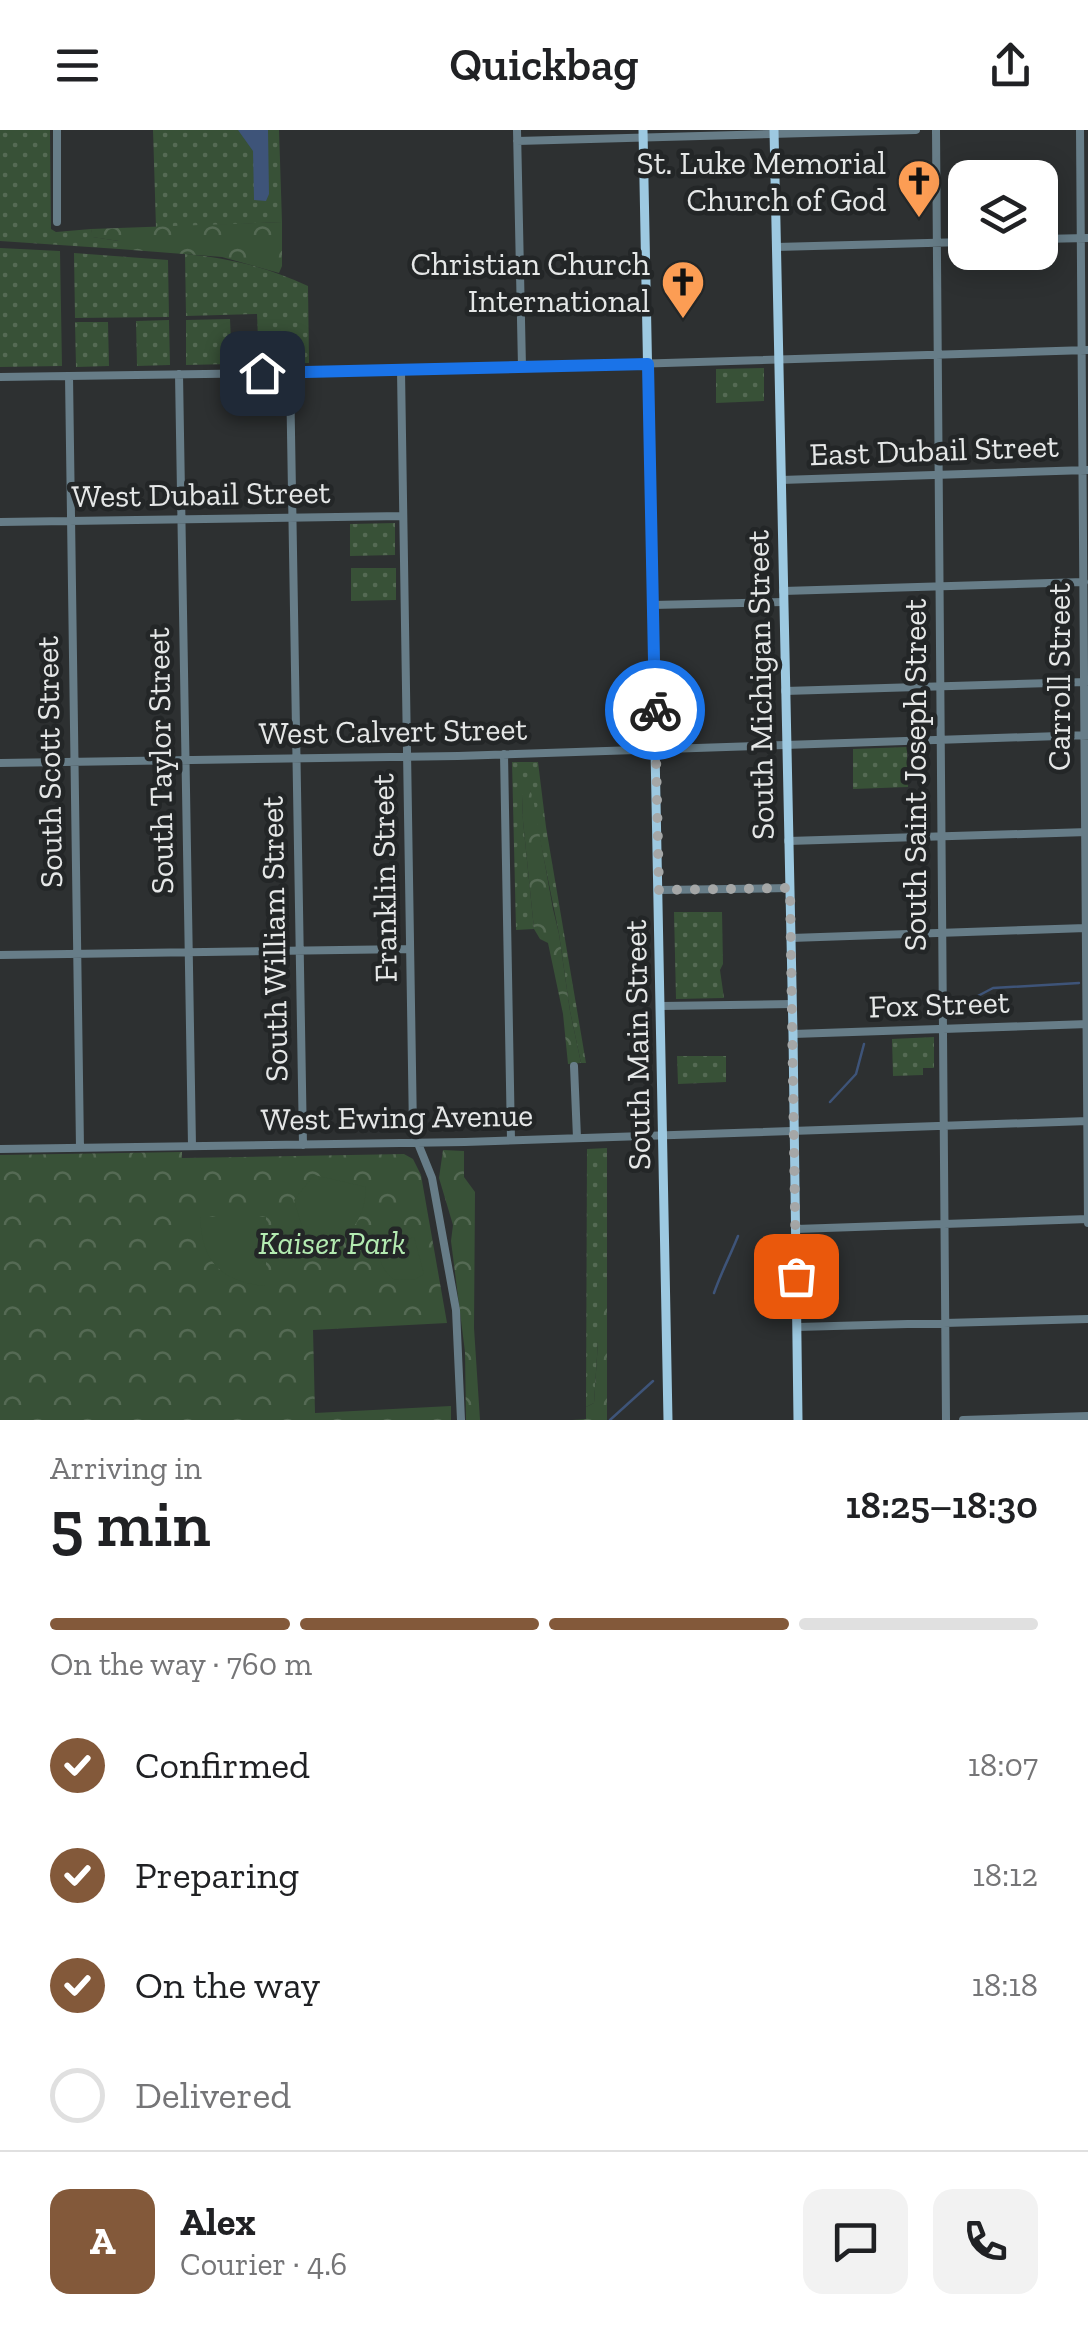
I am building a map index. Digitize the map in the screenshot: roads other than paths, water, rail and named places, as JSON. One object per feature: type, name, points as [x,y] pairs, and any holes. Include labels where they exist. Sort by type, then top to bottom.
[{"type":"main road","name":"South Michigan Street","points":[[774,132],[798,1420]]},
{"type":"main road","name":"South Main Street","points":[[643,134],[668,1420]]},
{"type":"street","points":[[57,130],[57,222]]},
{"type":"street","points":[[517,130],[522,367]]},
{"type":"street","points":[[517,141],[643,134],[916,130]]},
{"type":"street","name":"South Saint Joseph Street","points":[[936,130],[946,1420]]},
{"type":"street","name":"Carroll Street","points":[[1080,130],[1085,350],[1088,1221]]},
{"type":"street","points":[[1058,239],[1084,238]]},
{"type":"street","points":[[776,248],[948,242]]},
{"type":"street","points":[[0,377],[401,371],[1085,350]]},
{"type":"street","name":"Franklin Street","points":[[401,371],[413,1131],[434,1190],[456,1310],[461,1420]]},
{"type":"street","name":"South William Street","points":[[290,373],[303,1145]]},
{"type":"street","name":"South Taylor Street","points":[[179,374],[192,1146]]},
{"type":"street","name":"South Scott Street","points":[[68,376],[80,1148]]},
{"type":"street","name":"East Dubail Street","points":[[781,480],[1085,470]]},
{"type":"street","name":"West Dubail Street","points":[[0,522],[403,516]]},
{"type":"street","points":[[652,605],[939,586],[1086,582]]},
{"type":"street","points":[[785,691],[1086,682]]},
{"type":"street","name":"West Calvert Street","points":[[0,763],[407,757],[1086,736]]},
{"type":"street","points":[[504,754],[511,1140]]},
{"type":"street","points":[[788,841],[1086,832]]},
{"type":"street","points":[[659,890],[790,888]]},
{"type":"street","points":[[791,938],[1087,928]]},
{"type":"street","points":[[0,955],[410,949]]},
{"type":"street","points":[[661,1006],[792,1004]]},
{"type":"street","name":"Fox Street","points":[[793,1034],[1087,1024]]},
{"type":"street","points":[[574,1066],[577,1138]]},
{"type":"street","name":"West Ewing Avenue","points":[[0,1149],[511,1140],[1088,1121]]},
{"type":"street","points":[[796,1229],[1088,1221]]},
{"type":"street","points":[[797,1327],[1088,1318]]},
{"type":"street","points":[[963,1420],[1088,1416]]},
{"type":"water","points":[[238,130],[268,130],[266,201],[254,200],[253,151]]},
{"type":"waterway","points":[[956,1015],[974,998],[993,988],[1079,983]]},
{"type":"waterway","points":[[830,1102],[856,1074],[864,1044]]},
{"type":"waterway","points":[[714,1293],[738,1236]]},
{"type":"waterway","points":[[610,1420],[653,1381]]},
{"type":"place","name":"St. Luke Memorial Church of God","points":[[919,219]]},
{"type":"place","name":"Christian Church International","points":[[683,320]]},
{"type":"park label","name":"Kaiser Park","points":[[332,1243]]}]
